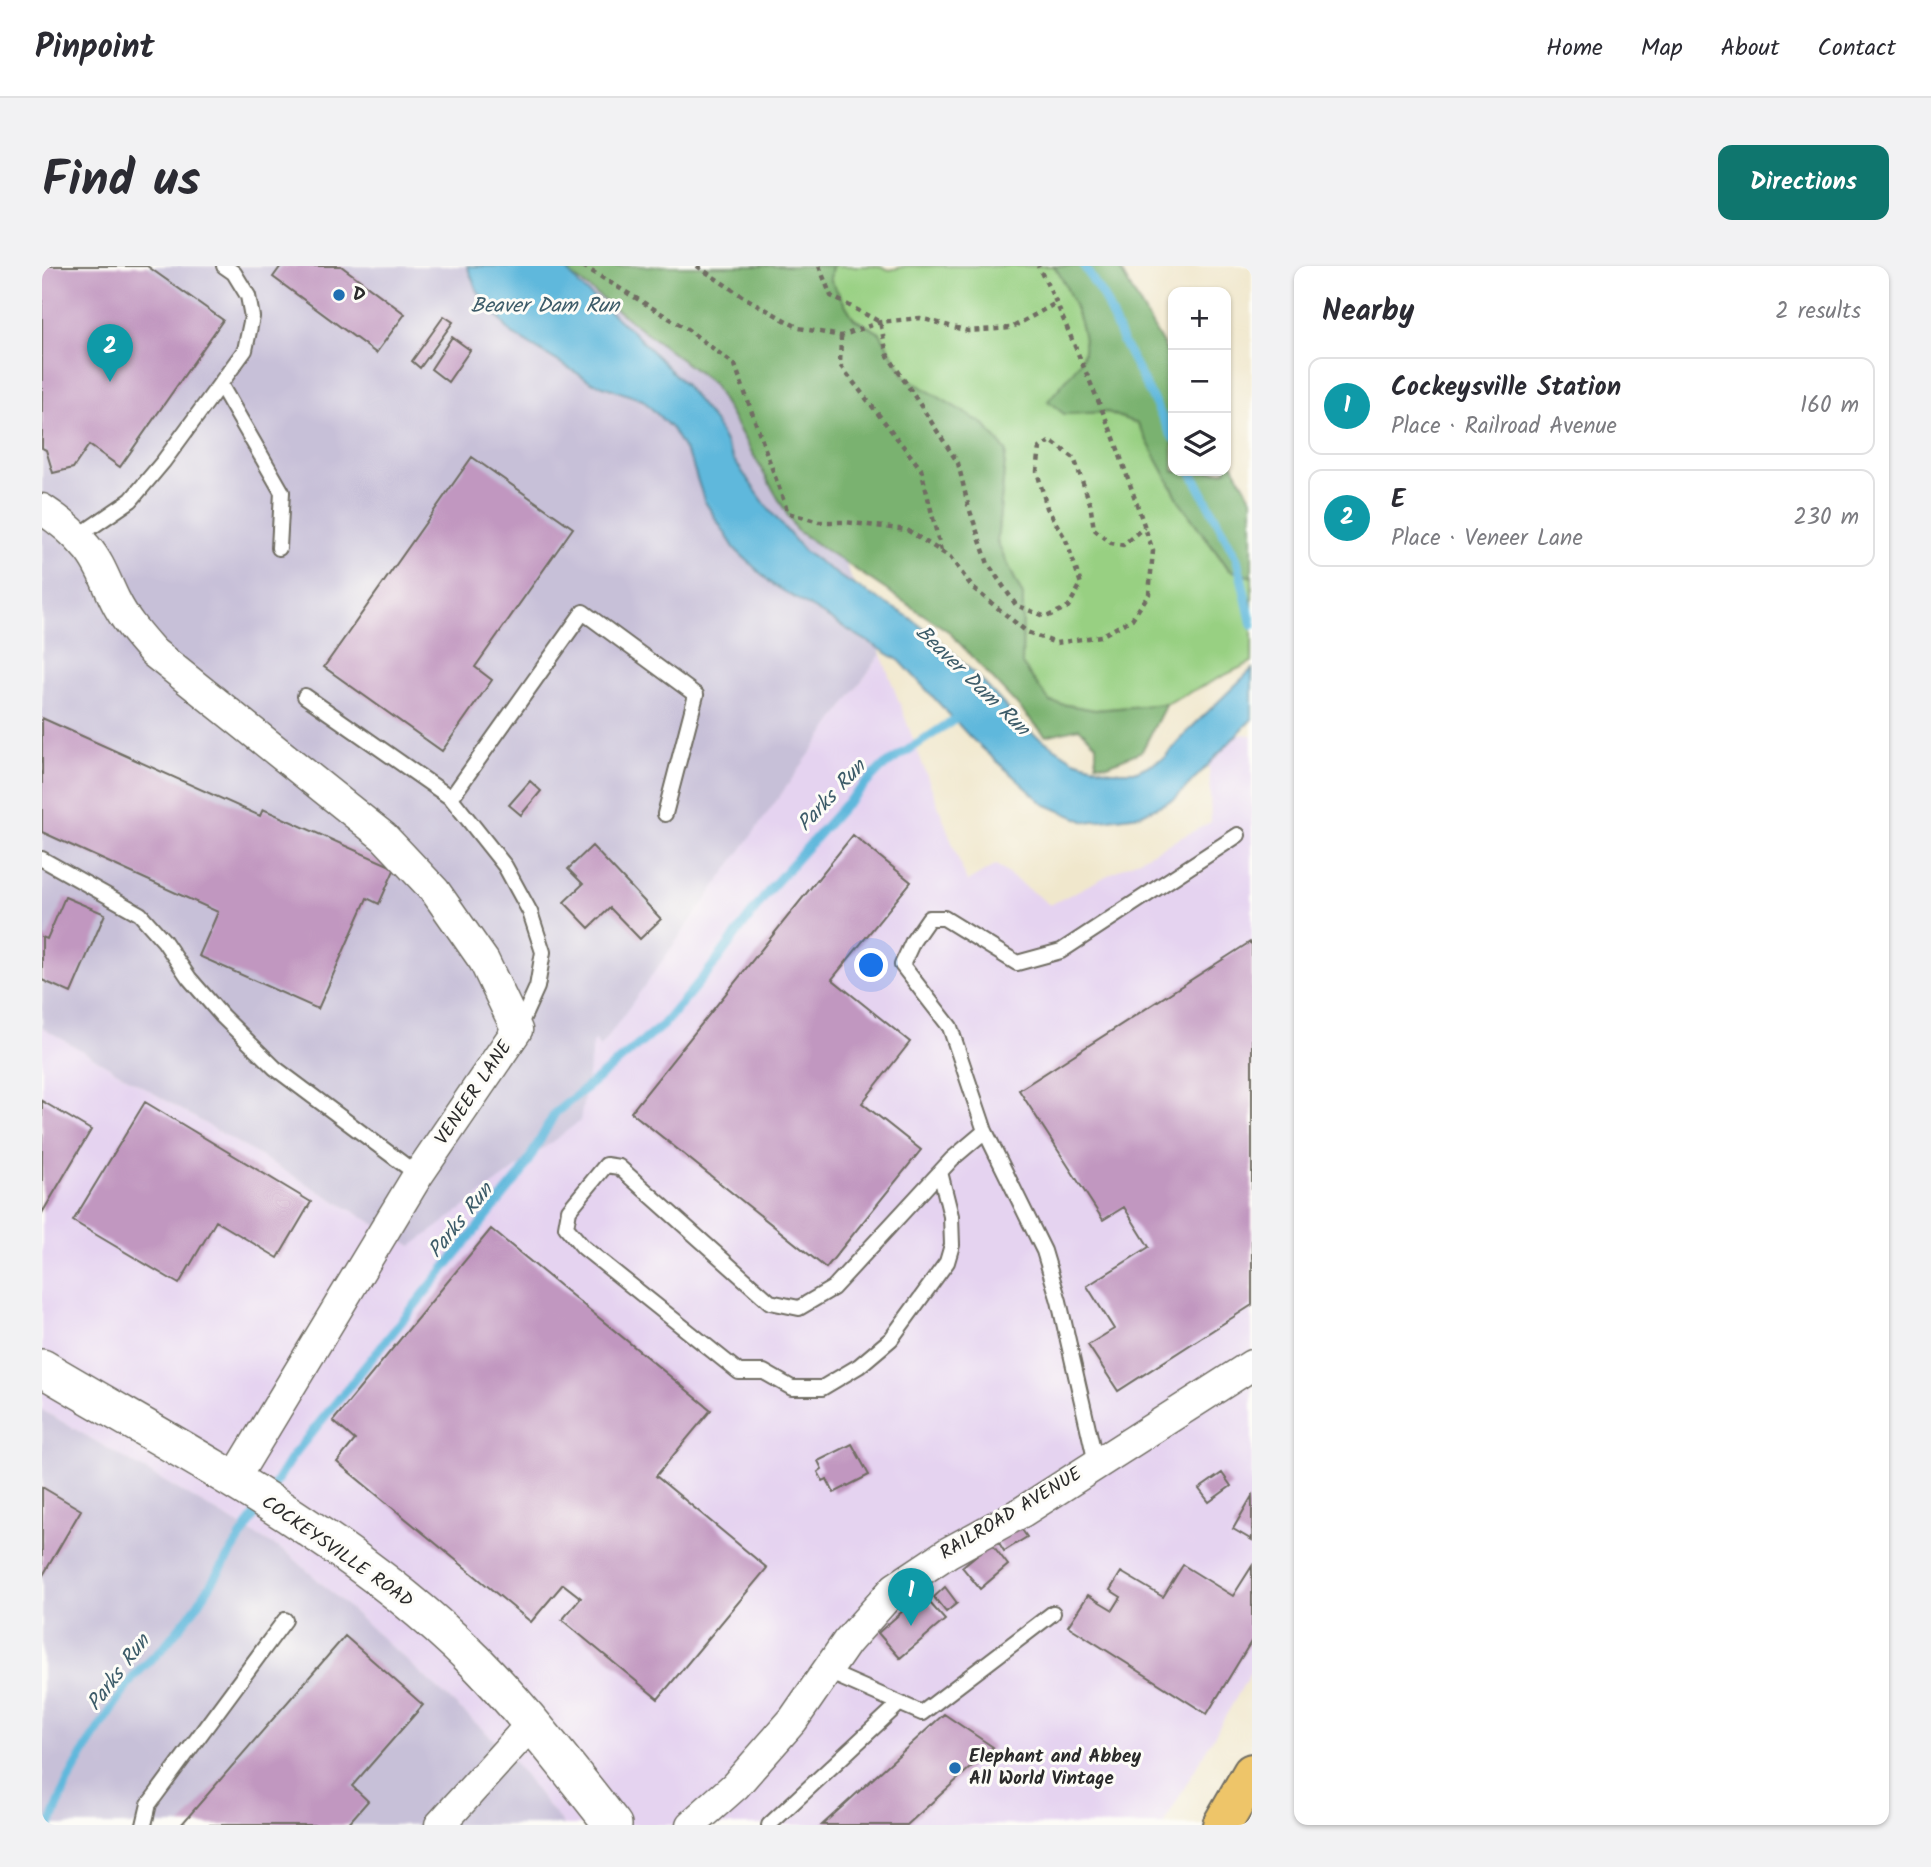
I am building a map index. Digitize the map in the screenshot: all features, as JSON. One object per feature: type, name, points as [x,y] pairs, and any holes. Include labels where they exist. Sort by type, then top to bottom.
[{"type":"main road","points":[[1222,1825],[1252,1773]]},
{"type":"street","name":"VENEER LANE","points":[[42,509],[64,524],[88,548],[103,572],[115,602],[132,628],[153,652],[384,837],[435,891],[484,961],[517,1030],[418,1175],[255,1495]]},
{"type":"street","name":"RAILROAD AVENUE","points":[[691,1825],[735,1786],[793,1720],[859,1626],[895,1588],[949,1552],[1022,1512],[1252,1365]]},
{"type":"street","name":"COCKEYSVILLE ROAD","points":[[42,1368],[255,1495],[349,1556],[414,1606],[475,1662],[532,1723],[613,1825]]},
{"type":"street","points":[[440,1825],[532,1723]]},
{"type":"lane","points":[[77,537],[131,500],[163,462],[245,350],[252,317],[248,296],[234,273],[224,266]]},
{"type":"lane","points":[[220,384],[282,492],[279,548]]},
{"type":"lane","points":[[451,799],[583,612],[696,695],[665,814]]},
{"type":"lane","points":[[304,696],[451,799],[505,866],[530,912],[542,952],[537,987],[517,1030]]},
{"type":"lane","points":[[1096,1463],[1059,1301],[1044,1251],[985,1132],[950,1027],[902,965],[913,941],[929,918],[944,918],[1017,963],[1061,951],[1238,835]]},
{"type":"lane","points":[[42,859],[140,914],[222,1016],[275,1068],[418,1175]]},
{"type":"lane","points":[[940,1172],[951,1216],[952,1245],[947,1262],[891,1339],[859,1366],[822,1388],[792,1388],[764,1372],[738,1372],[583,1247],[566,1227],[569,1210],[606,1165],[619,1167],[770,1302],[799,1308],[833,1288],[940,1172],[985,1132]]},
{"type":"lane","points":[[827,1671],[922,1713],[1053,1613]]},
{"type":"lane","points":[[144,1825],[149,1804],[285,1620]]},
{"type":"lane","points":[[769,1825],[899,1704]]},
{"type":"path","points":[[583,266],[687,329],[735,365],[788,513],[819,522],[845,522],[907,530],[950,556],[973,588],[1027,632],[1056,643],[1101,636],[1132,619],[1149,594],[1153,551],[1114,438],[1038,266]]},
{"type":"path","points":[[697,266],[742,296],[799,328],[841,335],[880,322],[920,318],[968,331],[1011,328],[1056,302]]},
{"type":"path","points":[[820,266],[831,296],[880,322],[887,354],[958,463],[968,505],[988,564],[1016,605],[1046,617],[1068,607],[1081,584],[1066,540],[1047,508],[1037,471],[1040,448],[1051,441],[1074,458],[1090,503],[1094,529],[1111,544],[1123,545],[1144,527]]},
{"type":"path","points":[[841,335],[840,365],[921,469],[941,551]]},
{"type":"shaded area","points":[[42,266],[729,266],[881,654],[600,1048],[594,1039],[580,1121],[412,1246],[42,1027]]},
{"type":"shaded area","points":[[881,654],[967,882],[996,865],[1050,905],[1211,822],[1209,765],[1239,734],[1252,735],[1252,1670],[1163,1825],[563,1825],[501,1746],[290,1555],[42,1410],[42,1027],[412,1246],[594,1037],[600,1047]]},
{"type":"shaded area","points":[[42,1410],[290,1555],[501,1746],[563,1825],[42,1825]]},
{"type":"green space","points":[[551,266],[832,266],[830,279],[854,319],[880,333],[905,377],[985,425],[1006,451],[997,542],[1023,596],[1022,664],[1050,702],[1095,710],[1166,704],[1142,751],[1108,765],[1096,763],[1096,744],[1079,728],[1046,736],[948,631],[796,530],[713,384],[578,280]]},
{"type":"green space","points":[[832,266],[877,266],[890,270],[906,266],[1054,266],[1074,304],[1085,346],[1064,414],[1108,412],[1138,424],[1181,504],[1229,570],[1252,577],[1252,662],[1166,704],[1094,710],[1050,702],[1022,664],[1023,596],[997,542],[1006,451],[984,425],[905,377],[880,333],[854,319],[830,279]]},
{"type":"green space","points":[[1054,266],[1118,266],[1168,353],[1168,476],[1231,476],[1231,462],[1252,499],[1252,577],[1230,570],[1181,504],[1138,424],[1108,412],[1064,414],[1048,401],[1075,369],[1084,349],[1081,325],[1065,284]]},
{"type":"water","name":"Beaver Dam Run","points":[[467,266],[564,266],[580,286],[633,332],[684,384],[715,423],[734,460],[770,511],[804,551],[842,578],[909,617],[941,642],[982,681],[1026,729],[1074,760],[1111,771],[1137,771],[1164,758],[1252,669],[1252,719],[1176,798],[1140,815],[1086,822],[1044,804],[970,737],[900,661],[772,584],[735,549],[704,500],[692,463],[672,429],[643,400],[592,382],[511,333],[477,290]]},
{"type":"building","points":[[42,266],[147,266],[223,320],[120,467],[89,445],[73,468],[53,473],[46,450],[42,448]]},
{"type":"building","name":"D","points":[[281,266],[341,266],[405,314],[376,353],[273,277]]},
{"type":"building","points":[[444,316],[453,322],[420,368],[412,361]]},
{"type":"building","points":[[452,337],[470,350],[448,382],[431,369]]},
{"type":"building","points":[[472,457],[573,528],[475,667],[492,680],[442,751],[324,667]]},
{"type":"building","points":[[42,718],[260,816],[263,809],[395,868],[379,904],[367,898],[318,1009],[199,956],[218,912],[42,832]]},
{"type":"building","points":[[530,781],[541,791],[521,815],[509,805]]},
{"type":"building","points":[[853,835],[911,882],[832,979],[910,1042],[862,1103],[921,1150],[826,1268],[631,1112]]},
{"type":"building","points":[[592,846],[661,919],[640,939],[610,908],[589,928],[564,902],[583,884],[568,869]]},
{"type":"building","points":[[65,897],[105,914],[71,993],[42,980],[42,937],[47,939]]},
{"type":"building","points":[[1250,942],[1252,1305],[1118,1391],[1088,1345],[1114,1329],[1087,1286],[1149,1247],[1124,1207],[1103,1220],[1019,1090]]},
{"type":"building","points":[[42,1101],[91,1130],[42,1213]]},
{"type":"building","points":[[145,1102],[311,1202],[278,1258],[216,1221],[179,1284],[73,1221]]},
{"type":"building","points":[[491,1229],[711,1410],[656,1476],[767,1568],[658,1699],[562,1620],[581,1598],[563,1584],[531,1622],[337,1462],[355,1440],[333,1421]]},
{"type":"building","points":[[852,1444],[869,1475],[834,1493],[827,1479],[823,1481],[818,1472],[822,1469],[818,1461]]},
{"type":"building","points":[[1222,1473],[1231,1486],[1209,1502],[1199,1489]]},
{"type":"building","points":[[42,1487],[81,1510],[42,1577]]},
{"type":"building","points":[[1252,1496],[1252,1540],[1233,1529]]},
{"type":"building","points":[[1020,1527],[1027,1537],[1004,1551],[998,1541]]},
{"type":"building","points":[[991,1543],[1008,1565],[980,1589],[962,1567]]},
{"type":"building","points":[[1183,1565],[1233,1596],[1252,1566],[1252,1640],[1207,1714],[1068,1626],[1088,1595],[1113,1610],[1121,1597],[1110,1590],[1121,1572],[1163,1597]]},
{"type":"building","points":[[945,1587],[957,1603],[946,1612],[934,1597]]},
{"type":"building","points":[[922,1594],[945,1620],[900,1658],[878,1633]]},
{"type":"building","points":[[345,1636],[423,1705],[352,1786],[368,1801],[347,1825],[181,1825]]},
{"type":"building","points":[[944,1714],[993,1747],[907,1825],[822,1825]]},
{"type":"waterway","points":[[1084,266],[1105,300],[1121,338],[1168,428]]},
{"type":"waterway","points":[[1194,476],[1237,559],[1252,625]]},
{"type":"waterway","name":"Parks Run","points":[[270,1492],[291,1458],[521,1174],[555,1113],[663,1025],[711,968],[771,888],[881,768],[963,714]]},
{"type":"waterway","name":"Parks Run","points":[[50,1825],[67,1783],[91,1740],[134,1676],[163,1648],[197,1606],[260,1507]]},
{"type":"place","name":"D","points":[[339,295]]},
{"type":"place","name":"E","points":[[110,382]]},
{"type":"place","name":"Cockeysville Station","points":[[911,1626]]},
{"type":"place","name":"Elephant and Abbey All World Vintage","points":[[955,1768]]}]
